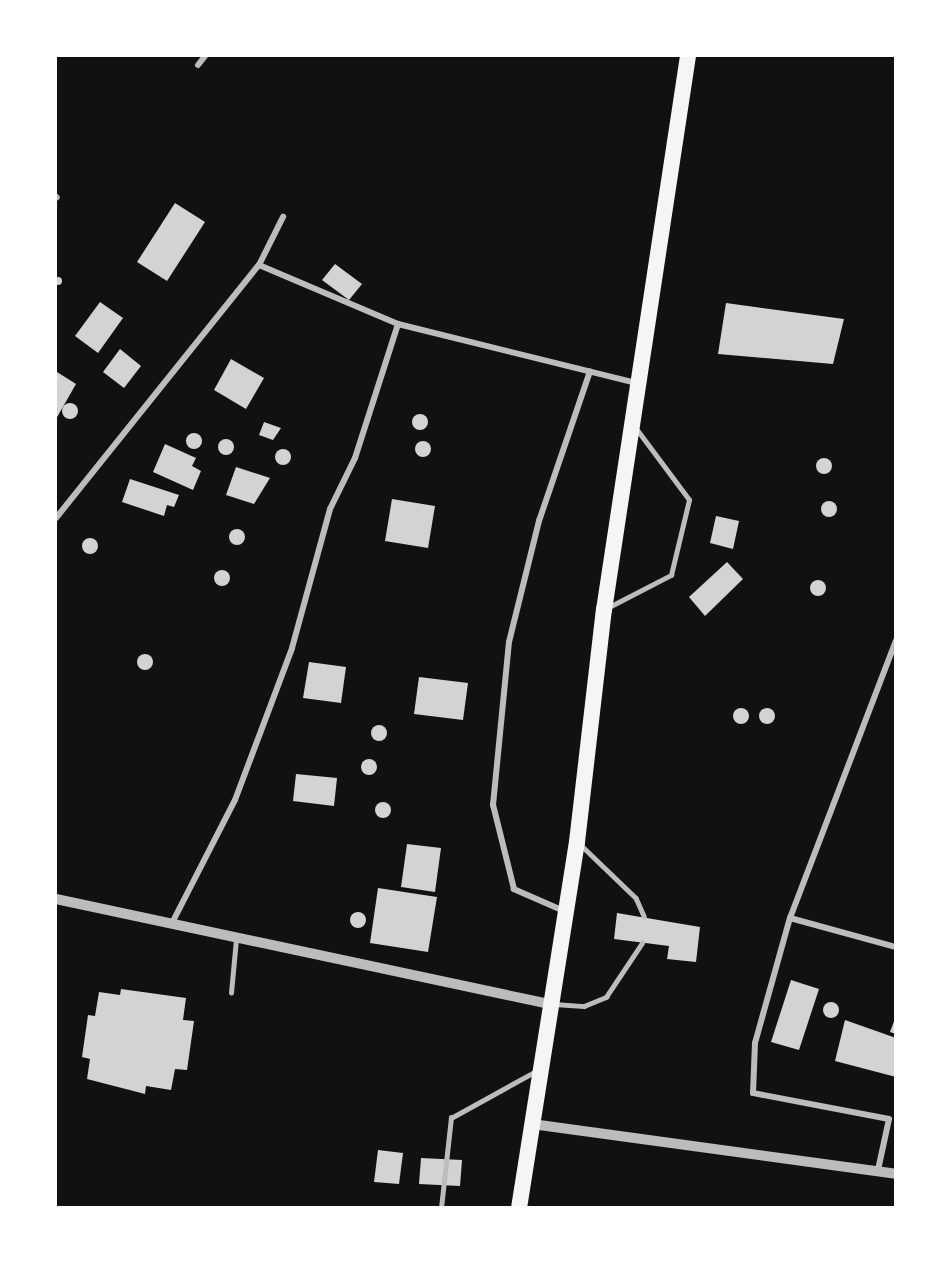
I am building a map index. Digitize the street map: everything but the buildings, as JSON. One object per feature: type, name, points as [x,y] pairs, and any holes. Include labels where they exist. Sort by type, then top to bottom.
[{"type":"highway","points":[[519,1208],[549,1004],[577,842],[604,610],[688,56]]},
{"type":"street","points":[[198,65],[205,56]]},
{"type":"street","points":[[56,518],[259,266],[283,217]]},
{"type":"street","points":[[259,266],[398,324],[638,383]]},
{"type":"street","points":[[171,925],[235,800],[284,670],[330,508],[355,459],[398,324]]},
{"type":"street","points":[[565,912],[514,889],[493,805],[509,642],[539,521],[590,371]]},
{"type":"street","points":[[878,1170],[892,1120],[753,1093],[755,1043],[790,918],[896,641]]},
{"type":"street","points":[[56,899],[549,1004]]},
{"type":"street","points":[[790,918],[896,947]]},
{"type":"street","points":[[532,1124],[896,1174]]},
{"type":"lane","points":[[604,610],[671,575],[689,500],[633,425]]},
{"type":"lane","points":[[577,842],[636,898],[644,916]]},
{"type":"lane","points":[[231,993],[236,939]]},
{"type":"lane","points":[[549,1004],[584,1006],[606,997],[642,943]]},
{"type":"lane","points":[[441,1208],[451,1118],[541,1068]]}]
